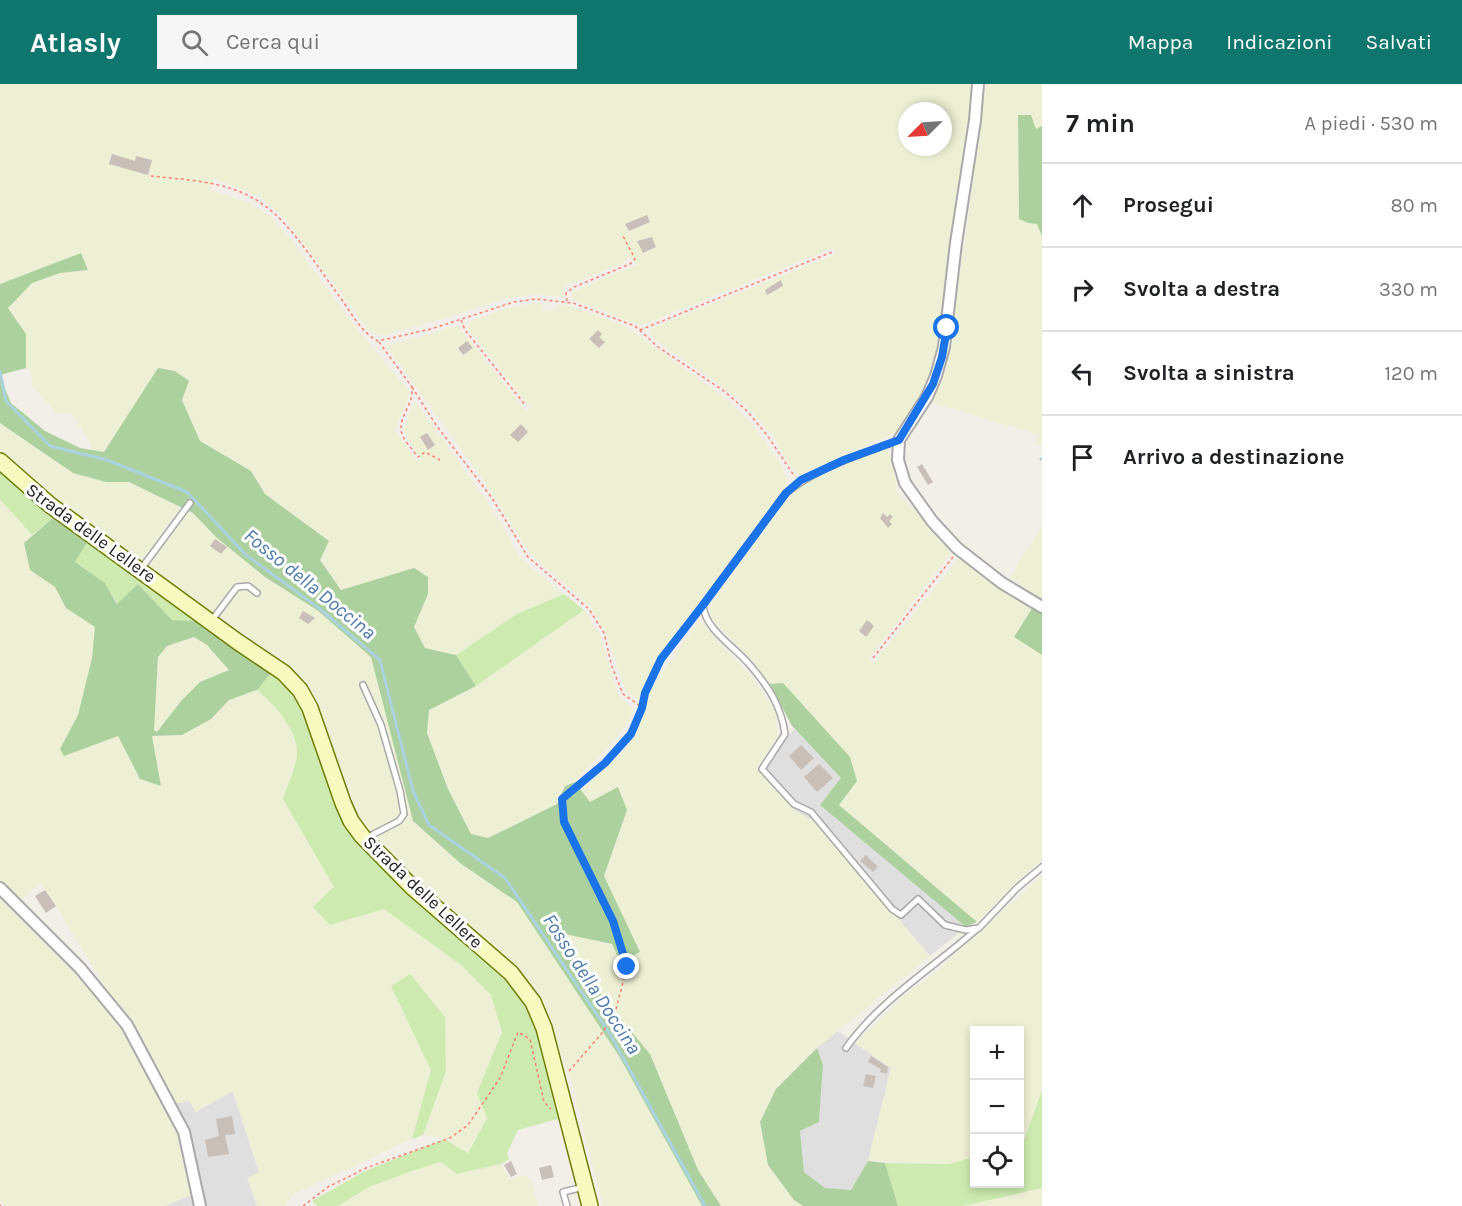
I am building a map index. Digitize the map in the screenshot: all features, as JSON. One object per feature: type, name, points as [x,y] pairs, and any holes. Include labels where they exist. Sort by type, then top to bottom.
[{"type":"street","points":[[978,84],[944,348],[939,368],[927,397],[899,440],[898,460],[905,483],[932,521],[959,549],[1002,583],[1042,607]]},
{"type":"street","name":"Strada delle Lellere","points":[[0,461],[50,505],[284,673],[300,690],[321,736],[342,802],[351,821],[364,839],[412,887],[524,987],[539,1015],[591,1206]]},
{"type":"street","points":[[0,888],[80,968],[127,1025],[184,1132],[200,1206]]},
{"type":"lane","points":[[899,440],[844,460],[801,480],[786,493],[703,605],[704,616],[769,689],[782,714],[785,734],[762,769],[794,804],[812,812],[891,909],[901,915],[918,899],[945,925],[966,930],[979,928]]},
{"type":"lane","points":[[140,570],[190,503]]},
{"type":"lane","points":[[211,621],[237,587],[248,586],[257,593]]},
{"type":"lane","points":[[363,685],[381,725],[404,814],[399,820],[364,839]]},
{"type":"lane","points":[[846,1048],[860,1029],[896,996],[979,928],[1017,888],[1042,867]]},
{"type":"lane","points":[[567,1206],[562,1192],[585,1186]]},
{"type":"path","points":[[151,176],[214,184],[261,202],[290,231],[361,328],[378,341],[412,387],[436,424],[492,498],[528,557],[590,609],[604,633],[612,667],[623,694],[642,708]]},
{"type":"path","points":[[567,302],[566,293],[574,287],[630,264],[635,259],[622,236]]},
{"type":"path","points":[[639,330],[832,252]]},
{"type":"path","points":[[378,341],[431,329],[514,302],[536,299],[567,302],[619,319],[635,326],[658,347],[724,391],[746,410],[767,435],[793,476],[801,480]]},
{"type":"path","points":[[460,319],[465,330],[526,406]]},
{"type":"path","points":[[412,387],[413,395],[401,428],[402,435],[418,457],[425,452],[440,460]]},
{"type":"path","points":[[873,658],[959,549]]},
{"type":"path","points":[[564,1077],[603,1032],[616,1009],[627,967],[613,921],[564,822],[562,799],[605,763],[631,734],[642,708],[645,693],[661,659],[703,605]]},
{"type":"path","points":[[303,1206],[328,1187],[356,1173],[450,1138],[468,1125],[500,1078],[519,1032],[530,1039],[544,1102],[553,1110],[564,1107]]},
{"type":"shaded area","points":[[794,729],[841,778],[820,805],[966,927],[930,956],[813,820],[795,811],[757,770]]},
{"type":"shaded area","points":[[838,1031],[891,1068],[868,1161],[851,1191],[825,1188],[804,1172],[800,1131],[819,1122],[823,1065],[817,1048]]},
{"type":"shaded area","points":[[233,1091],[259,1172],[248,1179],[257,1206],[165,1206],[194,1193],[163,1106],[190,1101],[196,1112]]},
{"type":"green space","points":[[0,84],[974,84],[973,109],[942,328],[932,372],[924,391],[898,430],[800,475],[794,471],[772,435],[746,405],[653,339],[651,333],[652,328],[836,254],[833,248],[640,326],[572,299],[572,292],[638,264],[628,256],[624,263],[566,286],[563,297],[537,295],[508,298],[447,318],[380,336],[369,331],[285,219],[260,197],[213,178],[211,190],[246,201],[270,216],[290,238],[360,333],[410,392],[395,431],[416,459],[421,460],[403,430],[415,401],[491,507],[522,560],[564,594],[517,614],[456,655],[424,648],[414,627],[428,594],[342,590],[320,560],[329,541],[265,494],[251,471],[200,441],[182,400],[158,369],[104,452],[94,450],[71,413],[57,414],[32,385],[31,369],[26,368],[26,334],[8,308],[32,283],[60,273],[88,270],[81,253],[0,284]]},
{"type":"green space","points":[[983,84],[1042,84],[1042,446],[1036,446],[1037,434],[932,403],[946,365],[969,213]]},
{"type":"green space","points":[[1018,115],[1031,115],[1036,129],[1042,126],[1042,236],[1037,224],[1019,219]]},
{"type":"green space","points":[[81,253],[88,270],[60,273],[32,283],[8,308],[26,334],[26,368],[0,375],[0,284]]},
{"type":"green space","points":[[543,304],[543,310],[557,309],[557,305],[577,308],[626,326],[728,400],[753,425],[778,460],[788,480],[784,489],[659,657],[644,685],[640,701],[626,692],[606,633],[591,607],[530,554],[487,485],[386,346],[458,326],[526,411],[530,407],[468,329],[469,322],[507,308]]},
{"type":"green space","points":[[158,368],[175,371],[189,381],[182,400],[200,441],[251,471],[265,494],[329,541],[320,560],[341,590],[414,568],[428,577],[428,594],[414,627],[425,648],[456,655],[476,686],[429,710],[427,733],[448,789],[471,834],[488,838],[557,804],[565,786],[575,782],[590,802],[618,787],[627,810],[604,876],[640,952],[620,962],[612,944],[560,933],[605,1000],[650,1054],[698,1170],[721,1206],[702,1206],[619,1056],[517,902],[460,863],[413,821],[371,657],[317,610],[265,577],[217,538],[193,513],[129,482],[106,482],[73,473],[0,423],[0,376],[11,403],[45,431],[80,448],[104,452]]},
{"type":"green space","points":[[0,423],[73,473],[106,482],[129,482],[181,507],[142,560],[54,500],[4,454],[0,450]]},
{"type":"green space","points":[[884,450],[891,455],[897,492],[918,513],[951,553],[869,659],[873,663],[960,557],[1002,590],[1033,607],[1014,637],[1042,655],[1042,861],[1019,879],[977,922],[839,805],[857,781],[783,683],[770,684],[745,653],[712,620],[709,609],[792,492],[864,456]]},
{"type":"green space","points":[[0,471],[54,517],[32,535],[0,499]]},
{"type":"green space","points":[[0,499],[32,535],[24,543],[30,570],[55,587],[66,608],[95,627],[92,658],[78,715],[60,749],[118,735],[140,779],[161,785],[152,736],[182,735],[211,719],[229,700],[257,690],[269,700],[289,724],[298,754],[283,799],[334,887],[313,908],[330,925],[384,909],[461,964],[492,995],[502,1032],[477,1093],[487,1118],[467,1153],[444,1139],[423,1135],[446,1071],[410,975],[391,986],[431,1070],[412,1139],[294,1194],[284,1206],[257,1206],[247,1178],[259,1172],[233,1091],[195,1112],[190,1101],[170,1104],[132,1031],[41,882],[19,901],[0,884]]},
{"type":"green space","points":[[193,513],[217,538],[264,577],[317,610],[371,657],[413,821],[460,863],[517,902],[619,1056],[702,1206],[603,1206],[570,1077],[541,1004],[524,977],[493,947],[424,889],[377,843],[359,818],[345,787],[315,697],[297,672],[149,567],[182,518],[186,514]]},
{"type":"green space","points":[[54,517],[88,541],[75,562],[105,583],[117,604],[138,584],[172,620],[200,621],[271,673],[257,690],[229,700],[211,719],[182,735],[152,736],[161,786],[140,779],[118,736],[64,756],[60,749],[78,715],[92,658],[95,627],[66,608],[55,587],[30,570],[24,543]],"holes":[[[194,637],[207,645],[229,670],[200,682],[181,701],[157,732],[154,730],[158,657],[167,646]]]},
{"type":"green space","points":[[1042,525],[1042,601],[1010,577]]},
{"type":"green space","points":[[88,541],[200,621],[172,620],[138,584],[118,604],[105,583],[75,562]]},
{"type":"green space","points":[[564,594],[584,610],[476,686],[456,655],[517,614]]},
{"type":"green space","points":[[1033,607],[1042,613],[1042,655],[1014,637]]},
{"type":"green space","points":[[584,610],[600,634],[618,695],[632,708],[628,724],[575,782],[565,786],[557,804],[488,838],[471,834],[448,789],[427,733],[429,710],[476,686]]},
{"type":"green space","points":[[699,620],[751,676],[776,712],[777,737],[757,770],[795,811],[813,820],[930,956],[817,1048],[776,1089],[760,1122],[768,1165],[794,1200],[803,1206],[721,1206],[698,1170],[650,1054],[605,1000],[559,932],[640,952],[604,876],[627,810],[590,803],[581,791],[629,745],[651,690]]},
{"type":"green space","points":[[194,637],[207,645],[229,670],[200,682],[181,701],[157,732],[154,730],[158,657],[167,646]]},
{"type":"green space","points":[[271,673],[287,684],[307,719],[328,786],[357,843],[515,986],[538,1032],[561,1118],[518,1130],[507,1153],[509,1159],[501,1164],[457,1174],[441,1162],[369,1187],[338,1206],[318,1206],[312,1201],[363,1172],[444,1139],[468,1153],[487,1118],[477,1093],[502,1032],[491,995],[461,965],[384,909],[330,925],[313,907],[334,887],[283,799],[297,753],[293,735],[284,718],[257,690]]},
{"type":"green space","points":[[783,683],[850,757],[857,781],[839,805],[977,922],[966,927],[820,805],[841,778],[792,726],[770,684]]},
{"type":"green space","points":[[1042,875],[1042,1090],[1024,1140],[1024,1026],[970,1026],[970,1158],[949,1164],[868,1161],[891,1068],[855,1043],[899,1000],[944,965]]},
{"type":"green space","points":[[0,897],[88,986],[121,1024],[148,1069],[163,1106],[180,1134],[194,1194],[165,1206],[6,1206],[0,1201]]},
{"type":"green space","points":[[410,974],[445,1017],[446,1071],[423,1135],[412,1139],[431,1070],[391,986]]},
{"type":"green space","points":[[817,1048],[823,1065],[819,1122],[800,1131],[804,1172],[825,1188],[851,1190],[868,1161],[885,1163],[898,1206],[803,1206],[794,1200],[768,1165],[760,1122],[776,1089]]},
{"type":"green space","points":[[1042,1090],[1042,1188],[963,1206],[898,1206],[885,1163],[949,1164],[970,1158],[970,1188],[1024,1188],[1024,1140]]},
{"type":"green space","points":[[441,1162],[457,1174],[501,1164],[510,1180],[521,1175],[531,1178],[538,1206],[338,1206],[369,1187]]},
{"type":"green space","points":[[1042,1188],[1042,1206],[963,1206],[988,1200]]},
{"type":"building","points":[[112,154],[135,161],[136,156],[152,160],[148,175],[109,164]]},
{"type":"building","points":[[647,215],[650,222],[629,231],[625,224]]},
{"type":"building","points":[[652,237],[656,247],[643,253],[637,241]]},
{"type":"building","points":[[781,280],[783,286],[767,295],[765,290]]},
{"type":"building","points":[[598,330],[602,334],[599,337],[605,342],[599,348],[589,339]]},
{"type":"building","points":[[467,341],[473,348],[463,355],[458,348]]},
{"type":"building","points":[[521,424],[528,432],[518,442],[510,435]]},
{"type":"building","points":[[427,433],[435,445],[428,450],[420,437]]},
{"type":"building","points":[[922,464],[933,482],[928,485],[917,467]]},
{"type":"building","points":[[883,513],[887,517],[890,514],[893,517],[889,521],[892,524],[888,528],[880,518]]},
{"type":"building","points":[[215,539],[227,547],[221,554],[210,546]]},
{"type":"building","points":[[303,611],[315,618],[308,624],[299,618]]},
{"type":"building","points":[[867,620],[874,626],[866,637],[859,631]]},
{"type":"building","points":[[801,745],[814,758],[801,770],[789,756]]},
{"type":"building","points":[[819,764],[833,778],[817,792],[804,777]]},
{"type":"building","points":[[866,855],[878,867],[873,872],[860,861]]},
{"type":"building","points":[[45,890],[56,906],[46,913],[35,896]]},
{"type":"building","points":[[871,1056],[888,1067],[887,1074],[880,1072],[881,1069],[868,1062]]},
{"type":"building","points":[[866,1074],[876,1076],[873,1088],[863,1086]]},
{"type":"building","points":[[232,1116],[235,1134],[225,1135],[229,1154],[208,1157],[205,1140],[219,1136],[216,1119]]},
{"type":"building","points":[[511,1161],[517,1174],[511,1177],[504,1165]]},
{"type":"building","points":[[551,1165],[554,1177],[542,1180],[539,1168]]},
{"type":"waterway","name":"Fosso della Doccina","points":[[0,371],[6,401],[50,446],[107,460],[187,492],[246,555],[320,609],[380,660],[413,791],[429,825],[505,878],[610,1034],[705,1206]]},
{"type":"route","points":[[627,967],[613,921],[564,822],[562,799],[605,763],[631,734],[642,708],[645,693],[661,659],[786,493],[801,480],[844,460],[899,440],[933,384],[942,357],[947,328]]}]
